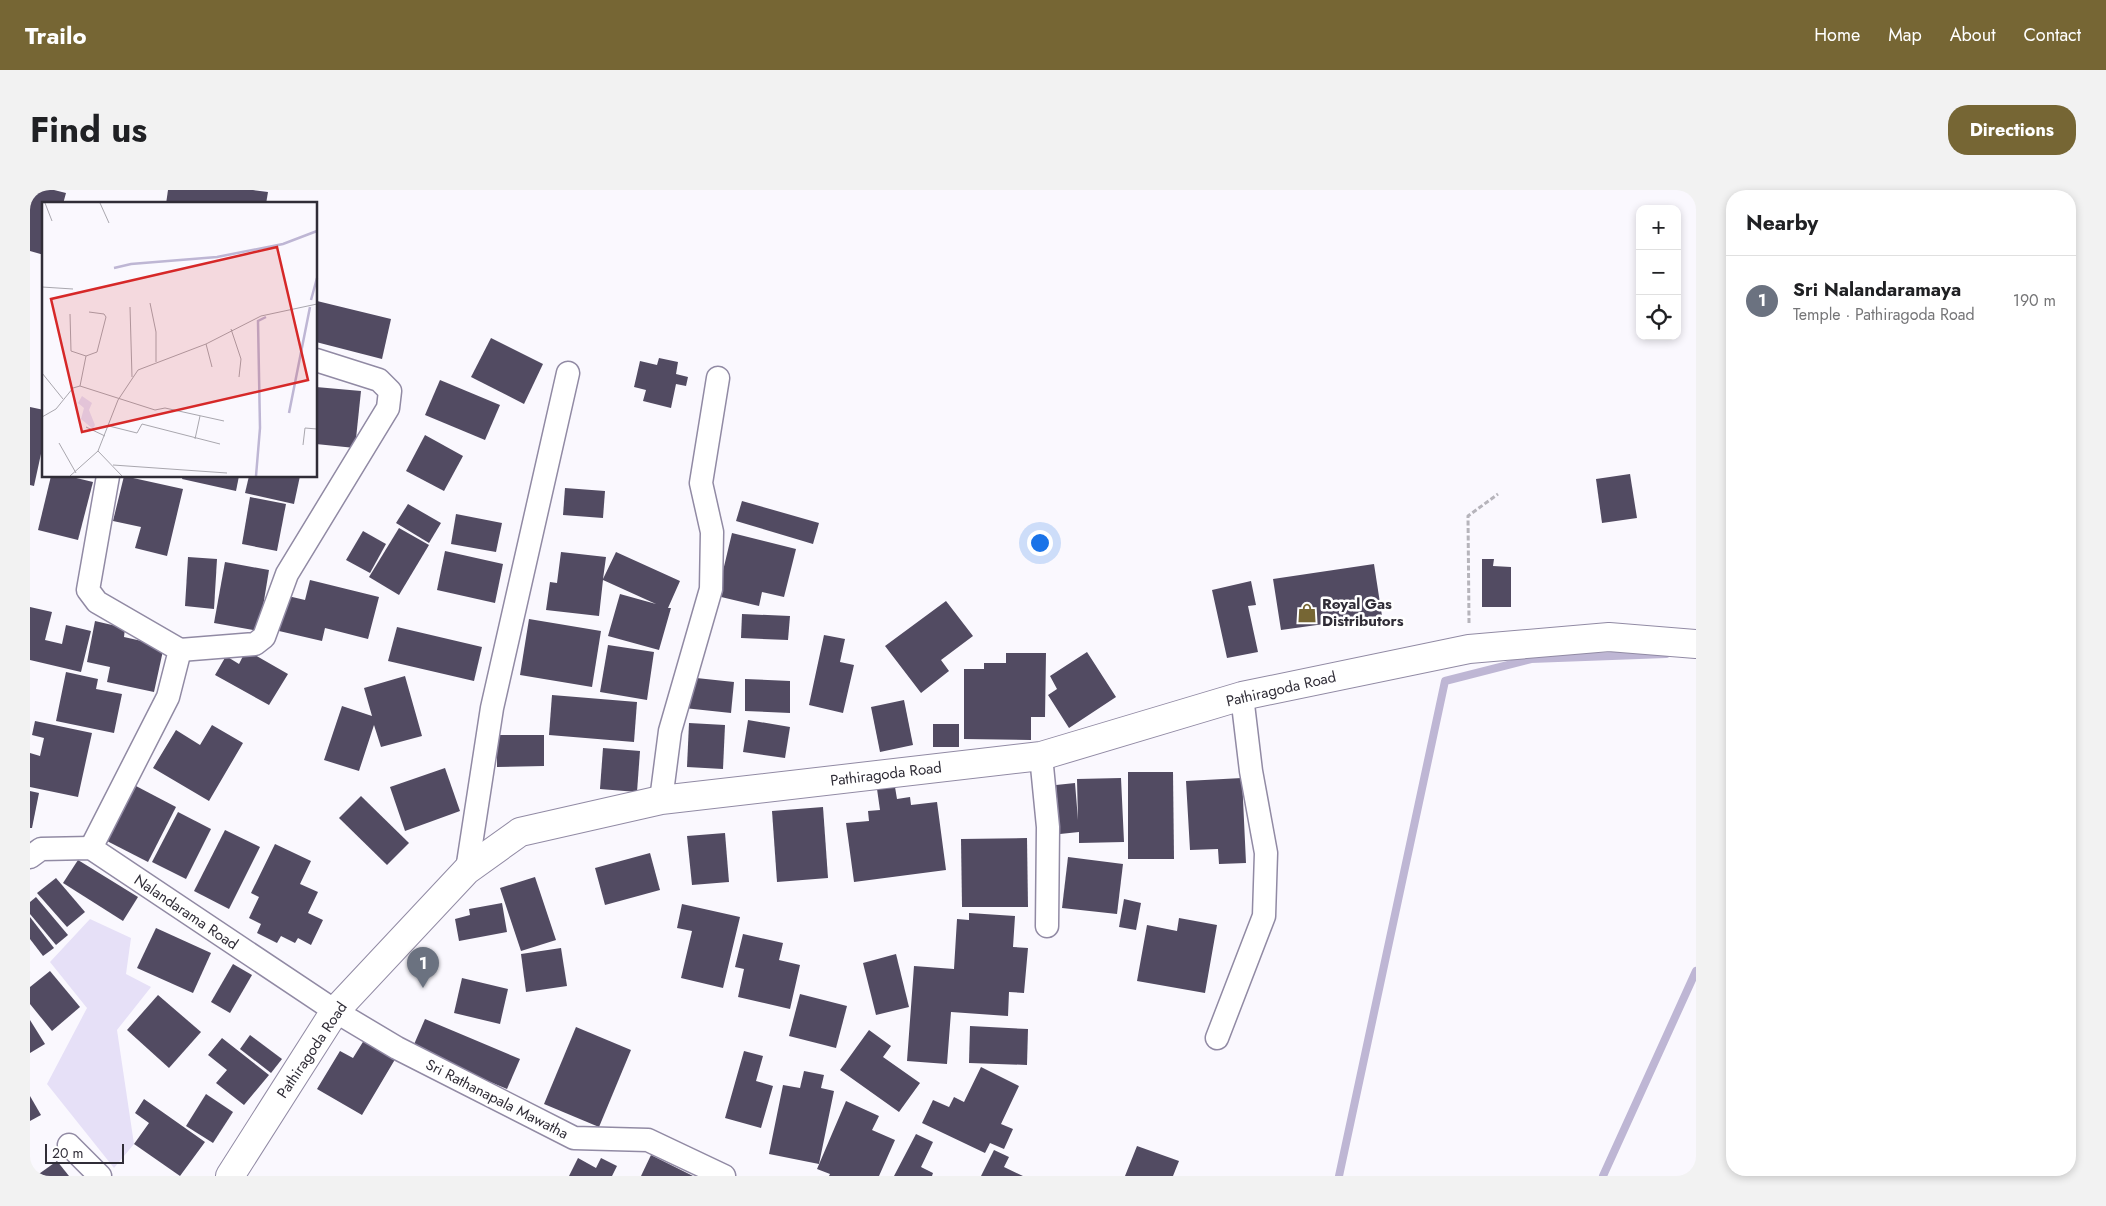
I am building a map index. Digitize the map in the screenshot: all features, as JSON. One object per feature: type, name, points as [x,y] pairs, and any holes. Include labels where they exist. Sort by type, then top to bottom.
[{"type":"street","points":[[108,478],[88,590],[97,602],[180,650],[255,644],[264,637],[287,574],[388,408],[390,392],[379,380],[318,361]]},
{"type":"street","points":[[467,870],[492,708],[568,374]]},
{"type":"street","points":[[661,800],[670,732],[711,589],[712,532],[700,483],[718,378]]},
{"type":"street","name":"Pathiragoda Road","points":[[230,1176],[335,1011],[467,870],[520,832],[661,800],[1041,756],[1242,696],[1469,649],[1609,637],[1696,644]]},
{"type":"street","points":[[30,856],[41,849],[91,848],[168,697],[180,650]]},
{"type":"street","points":[[1216,1038],[1264,916],[1266,854],[1251,771],[1242,696]]},
{"type":"street","points":[[1041,756],[1048,827],[1047,926]]},
{"type":"street","name":"Nalandarama Road","points":[[91,848],[335,1011]]},
{"type":"street","name":"Sri Rathanapala Mawatha","points":[[335,1011],[397,1048],[574,1138],[648,1140],[724,1176]]},
{"type":"street","points":[[69,1145],[100,1176]]},
{"type":"path","points":[[1469,649],[1468,516],[1498,494]]},
{"type":"shaded area","points":[[90,919],[131,938],[126,974],[151,987],[117,1030],[134,1144],[114,1168],[47,1084],[87,1008],[50,962]]},
{"type":"building","points":[[30,190],[54,190],[66,193],[64,202],[42,202],[42,254],[30,251]]},
{"type":"building","points":[[168,190],[253,190],[268,192],[266,202],[166,202]]},
{"type":"building","points":[[318,301],[391,319],[382,359],[318,343]]},
{"type":"building","points":[[491,338],[543,364],[524,404],[471,377]]},
{"type":"building","points":[[659,358],[678,362],[676,374],[688,377],[686,386],[676,384],[671,408],[643,401],[646,390],[634,387],[640,361],[657,365]]},
{"type":"building","points":[[440,380],[500,405],[485,440],[425,415]]},
{"type":"building","points":[[318,387],[361,391],[355,448],[318,444]]},
{"type":"building","points":[[30,407],[42,410],[42,449],[34,486],[30,485]]},
{"type":"building","points":[[425,435],[463,456],[444,491],[406,471]]},
{"type":"building","points":[[1630,474],[1637,518],[1602,523],[1596,479]]},
{"type":"building","points":[[51,478],[76,478],[93,482],[78,540],[38,530]]},
{"type":"building","points":[[124,478],[133,478],[183,489],[167,556],[135,548],[141,527],[113,521]]},
{"type":"building","points":[[182,478],[239,478],[236,491]]},
{"type":"building","points":[[249,478],[300,478],[294,504],[245,493]]},
{"type":"building","points":[[565,488],[605,491],[603,518],[563,515]]},
{"type":"building","points":[[250,497],[286,504],[277,551],[242,544]]},
{"type":"building","points":[[742,501],[819,523],[813,544],[736,521]]},
{"type":"building","points":[[408,504],[441,523],[429,543],[396,523]]},
{"type":"building","points":[[456,514],[502,523],[496,552],[451,544]]},
{"type":"building","points":[[399,528],[429,545],[399,595],[369,577]]},
{"type":"building","points":[[363,531],[386,544],[370,573],[346,560]]},
{"type":"building","points":[[732,533],[796,549],[784,597],[762,592],[759,606],[717,596]]},
{"type":"building","points":[[445,551],[503,564],[495,603],[437,590]]},
{"type":"building","points":[[561,552],[606,557],[603,579],[616,552],[680,581],[668,608],[671,608],[659,650],[608,636],[620,594],[656,604],[603,580],[599,616],[546,610],[550,582],[557,583]]},
{"type":"building","points":[[188,557],[217,559],[214,609],[185,606]]},
{"type":"building","points":[[1482,559],[1494,559],[1493,566],[1511,567],[1511,607],[1482,607]]},
{"type":"building","points":[[225,562],[269,570],[259,631],[214,623]]},
{"type":"building","points":[[1374,564],[1382,616],[1281,630],[1273,579]]},
{"type":"building","points":[[310,580],[379,597],[368,639],[325,628],[322,641],[279,631],[288,596],[305,600]]},
{"type":"building","points":[[1251,581],[1256,605],[1248,606],[1258,652],[1227,658],[1212,590]]},
{"type":"building","points":[[946,601],[973,636],[941,660],[949,671],[921,693],[885,646]]},
{"type":"building","points":[[30,607],[52,612],[45,640],[62,644],[66,625],[91,631],[81,672],[30,660]]},
{"type":"building","points":[[742,614],[790,616],[788,640],[741,638]]},
{"type":"building","points":[[529,619],[601,631],[592,687],[520,675]]},
{"type":"building","points":[[95,621],[125,628],[124,637],[164,646],[154,692],[107,682],[110,667],[87,662]]},
{"type":"building","points":[[397,627],[482,647],[474,681],[388,661]]},
{"type":"building","points":[[824,635],[845,639],[840,662],[854,665],[843,713],[809,705]]},
{"type":"building","points":[[608,645],[654,652],[647,700],[600,692]]},
{"type":"building","points":[[246,650],[288,674],[269,705],[215,675],[226,656],[239,664]]},
{"type":"building","points":[[1087,652],[1116,697],[1069,728],[1048,695],[1057,689],[1050,676]]},
{"type":"building","points":[[1006,653],[1046,653],[1045,717],[1031,717],[1031,740],[964,739],[964,669],[984,669],[984,663],[1006,663]]},
{"type":"building","points":[[66,672],[98,679],[96,689],[122,694],[114,733],[56,721]]},
{"type":"building","points":[[405,676],[422,736],[381,747],[374,725],[359,771],[324,760],[342,706],[372,716],[364,688]]},
{"type":"building","points":[[687,677],[734,682],[731,713],[684,708]]},
{"type":"building","points":[[745,679],[790,681],[790,713],[745,711]]},
{"type":"building","points":[[552,695],[637,702],[634,742],[549,735]]},
{"type":"building","points":[[904,700],[913,745],[880,752],[871,707]]},
{"type":"building","points":[[748,720],[790,727],[785,758],[743,752]]},
{"type":"building","points":[[35,721],[92,733],[78,797],[30,787],[30,753],[40,756],[44,738],[32,735]]},
{"type":"building","points":[[689,723],[725,725],[723,769],[687,767]]},
{"type":"building","points":[[933,724],[959,724],[959,747],[933,747]]},
{"type":"building","points":[[212,725],[243,743],[209,801],[153,768],[176,730],[200,745]]},
{"type":"building","points":[[497,735],[544,735],[544,766],[497,767]]},
{"type":"building","points":[[603,748],[640,751],[637,792],[600,789]]},
{"type":"building","points":[[445,768],[460,811],[405,831],[390,787]]},
{"type":"building","points":[[1128,772],[1173,772],[1174,859],[1128,859]]},
{"type":"building","points":[[1121,778],[1124,842],[1079,843],[1079,832],[1060,834],[1056,785],[1075,783],[1078,820],[1077,779]]},
{"type":"building","points":[[1242,778],[1246,863],[1219,864],[1218,849],[1190,850],[1186,781]]},
{"type":"building","points":[[136,786],[176,807],[148,862],[107,841]]},
{"type":"building","points":[[895,787],[897,799],[910,797],[911,805],[937,802],[946,870],[854,882],[846,823],[869,821],[868,811],[880,810],[877,789]]},
{"type":"building","points":[[30,791],[39,793],[32,828],[30,828]]},
{"type":"building","points":[[361,796],[409,843],[387,865],[339,818]]},
{"type":"building","points":[[823,807],[828,878],[777,882],[772,811]]},
{"type":"building","points":[[178,812],[211,829],[186,879],[152,862]]},
{"type":"building","points":[[225,830],[260,847],[229,909],[194,891]]},
{"type":"building","points":[[725,833],[729,882],[692,885],[687,836]]},
{"type":"building","points":[[1027,838],[1028,907],[962,907],[961,839]]},
{"type":"building","points":[[275,844],[311,861],[300,884],[318,892],[308,913],[323,920],[311,945],[298,938],[295,943],[281,936],[277,943],[257,933],[261,924],[249,918],[259,897],[251,893]]},
{"type":"building","points":[[650,853],[660,890],[605,905],[595,868]]},
{"type":"building","points":[[1068,857],[1123,864],[1117,914],[1062,908]]},
{"type":"building","points":[[78,860],[138,897],[123,921],[63,883]]},
{"type":"building","points":[[535,877],[556,940],[521,951],[500,888]]},
{"type":"building","points":[[56,878],[85,912],[67,927],[37,893]]},
{"type":"building","points":[[36,897],[68,935],[56,945],[30,914],[30,902]]},
{"type":"building","points":[[1124,899],[1141,903],[1136,930],[1119,927]]},
{"type":"building","points":[[502,903],[507,932],[459,941],[455,919],[470,915],[469,909]]},
{"type":"building","points":[[682,904],[740,917],[723,988],[681,978],[692,931],[677,928]]},
{"type":"building","points":[[969,913],[1015,916],[1013,947],[1028,948],[1024,993],[1009,992],[1008,1016],[951,1012],[947,1064],[907,1061],[914,966],[954,969],[957,919],[969,920]]},
{"type":"building","points":[[30,917],[54,948],[43,956],[30,939]]},
{"type":"building","points":[[1179,918],[1217,925],[1205,993],[1137,981],[1147,925],[1177,931]]},
{"type":"building","points":[[156,928],[211,953],[193,993],[137,968]]},
{"type":"building","points":[[743,934],[783,943],[779,960],[800,965],[790,1009],[738,997],[744,969],[735,967]]},
{"type":"building","points":[[561,948],[567,986],[526,992],[521,954]]},
{"type":"building","points":[[896,954],[909,1007],[876,1015],[863,963]]},
{"type":"building","points":[[233,964],[252,975],[230,1013],[211,1002]]},
{"type":"building","points":[[50,971],[80,1007],[52,1031],[30,1004],[30,987]]},
{"type":"building","points":[[462,978],[508,989],[500,1024],[454,1013]]},
{"type":"building","points":[[800,994],[847,1006],[836,1048],[789,1036]]},
{"type":"building","points":[[158,995],[201,1032],[169,1068],[127,1030]]},
{"type":"building","points":[[425,1019],[520,1059],[507,1089],[412,1049]]},
{"type":"building","points":[[30,1020],[45,1044],[30,1053]]},
{"type":"building","points":[[970,1026],[1028,1029],[1027,1065],[969,1063]]},
{"type":"building","points":[[576,1027],[631,1050],[599,1127],[544,1104]]},
{"type":"building","points":[[869,1030],[891,1046],[883,1057],[920,1083],[899,1112],[840,1070]]},
{"type":"building","points":[[250,1035],[282,1059],[271,1073],[240,1049]]},
{"type":"building","points":[[366,1037],[397,1056],[362,1115],[317,1089],[340,1051],[353,1058]]},
{"type":"building","points":[[222,1038],[269,1075],[244,1105],[216,1083],[227,1070],[208,1055]]},
{"type":"building","points":[[744,1051],[763,1056],[756,1081],[773,1086],[761,1128],[725,1118]]},
{"type":"building","points":[[981,1067],[1019,1086],[1001,1124],[1013,1129],[1004,1149],[990,1143],[985,1153],[922,1123],[933,1100],[949,1107],[954,1097],[964,1102]]},
{"type":"building","points":[[804,1071],[824,1075],[821,1088],[834,1091],[819,1164],[769,1154],[783,1085],[800,1088]]},
{"type":"building","points":[[206,1094],[233,1112],[213,1143],[186,1126]]},
{"type":"building","points":[[30,1096],[41,1115],[30,1121]]},
{"type":"building","points":[[144,1099],[205,1142],[180,1176],[134,1144],[149,1123],[135,1113]]},
{"type":"building","points":[[846,1101],[879,1116],[872,1130],[895,1140],[879,1176],[829,1176],[830,1174],[817,1169]]},
{"type":"building","points":[[916,1134],[933,1142],[921,1167],[933,1173],[932,1176],[894,1176]]},
{"type":"building","points":[[1137,1146],[1179,1161],[1173,1176],[1125,1176]]},
{"type":"building","points":[[994,1150],[1009,1157],[1004,1167],[1023,1176],[981,1176]]},
{"type":"building","points":[[651,1155],[693,1176],[641,1176]]},
{"type":"building","points":[[578,1158],[596,1168],[601,1158],[617,1166],[612,1176],[569,1176]]},
{"type":"building","points":[[57,1161],[69,1176],[36,1176]]},
{"type":"waterway","points":[[1339,1176],[1445,681],[1531,659],[1666,654]]},
{"type":"waterway","points":[[1603,1176],[1696,971]]},
{"type":"place","name":"Royal Gas Distributors","points":[[1307,613]]},
{"type":"place","name":"Sri Nalandaramaya","points":[[423,988]]}]
